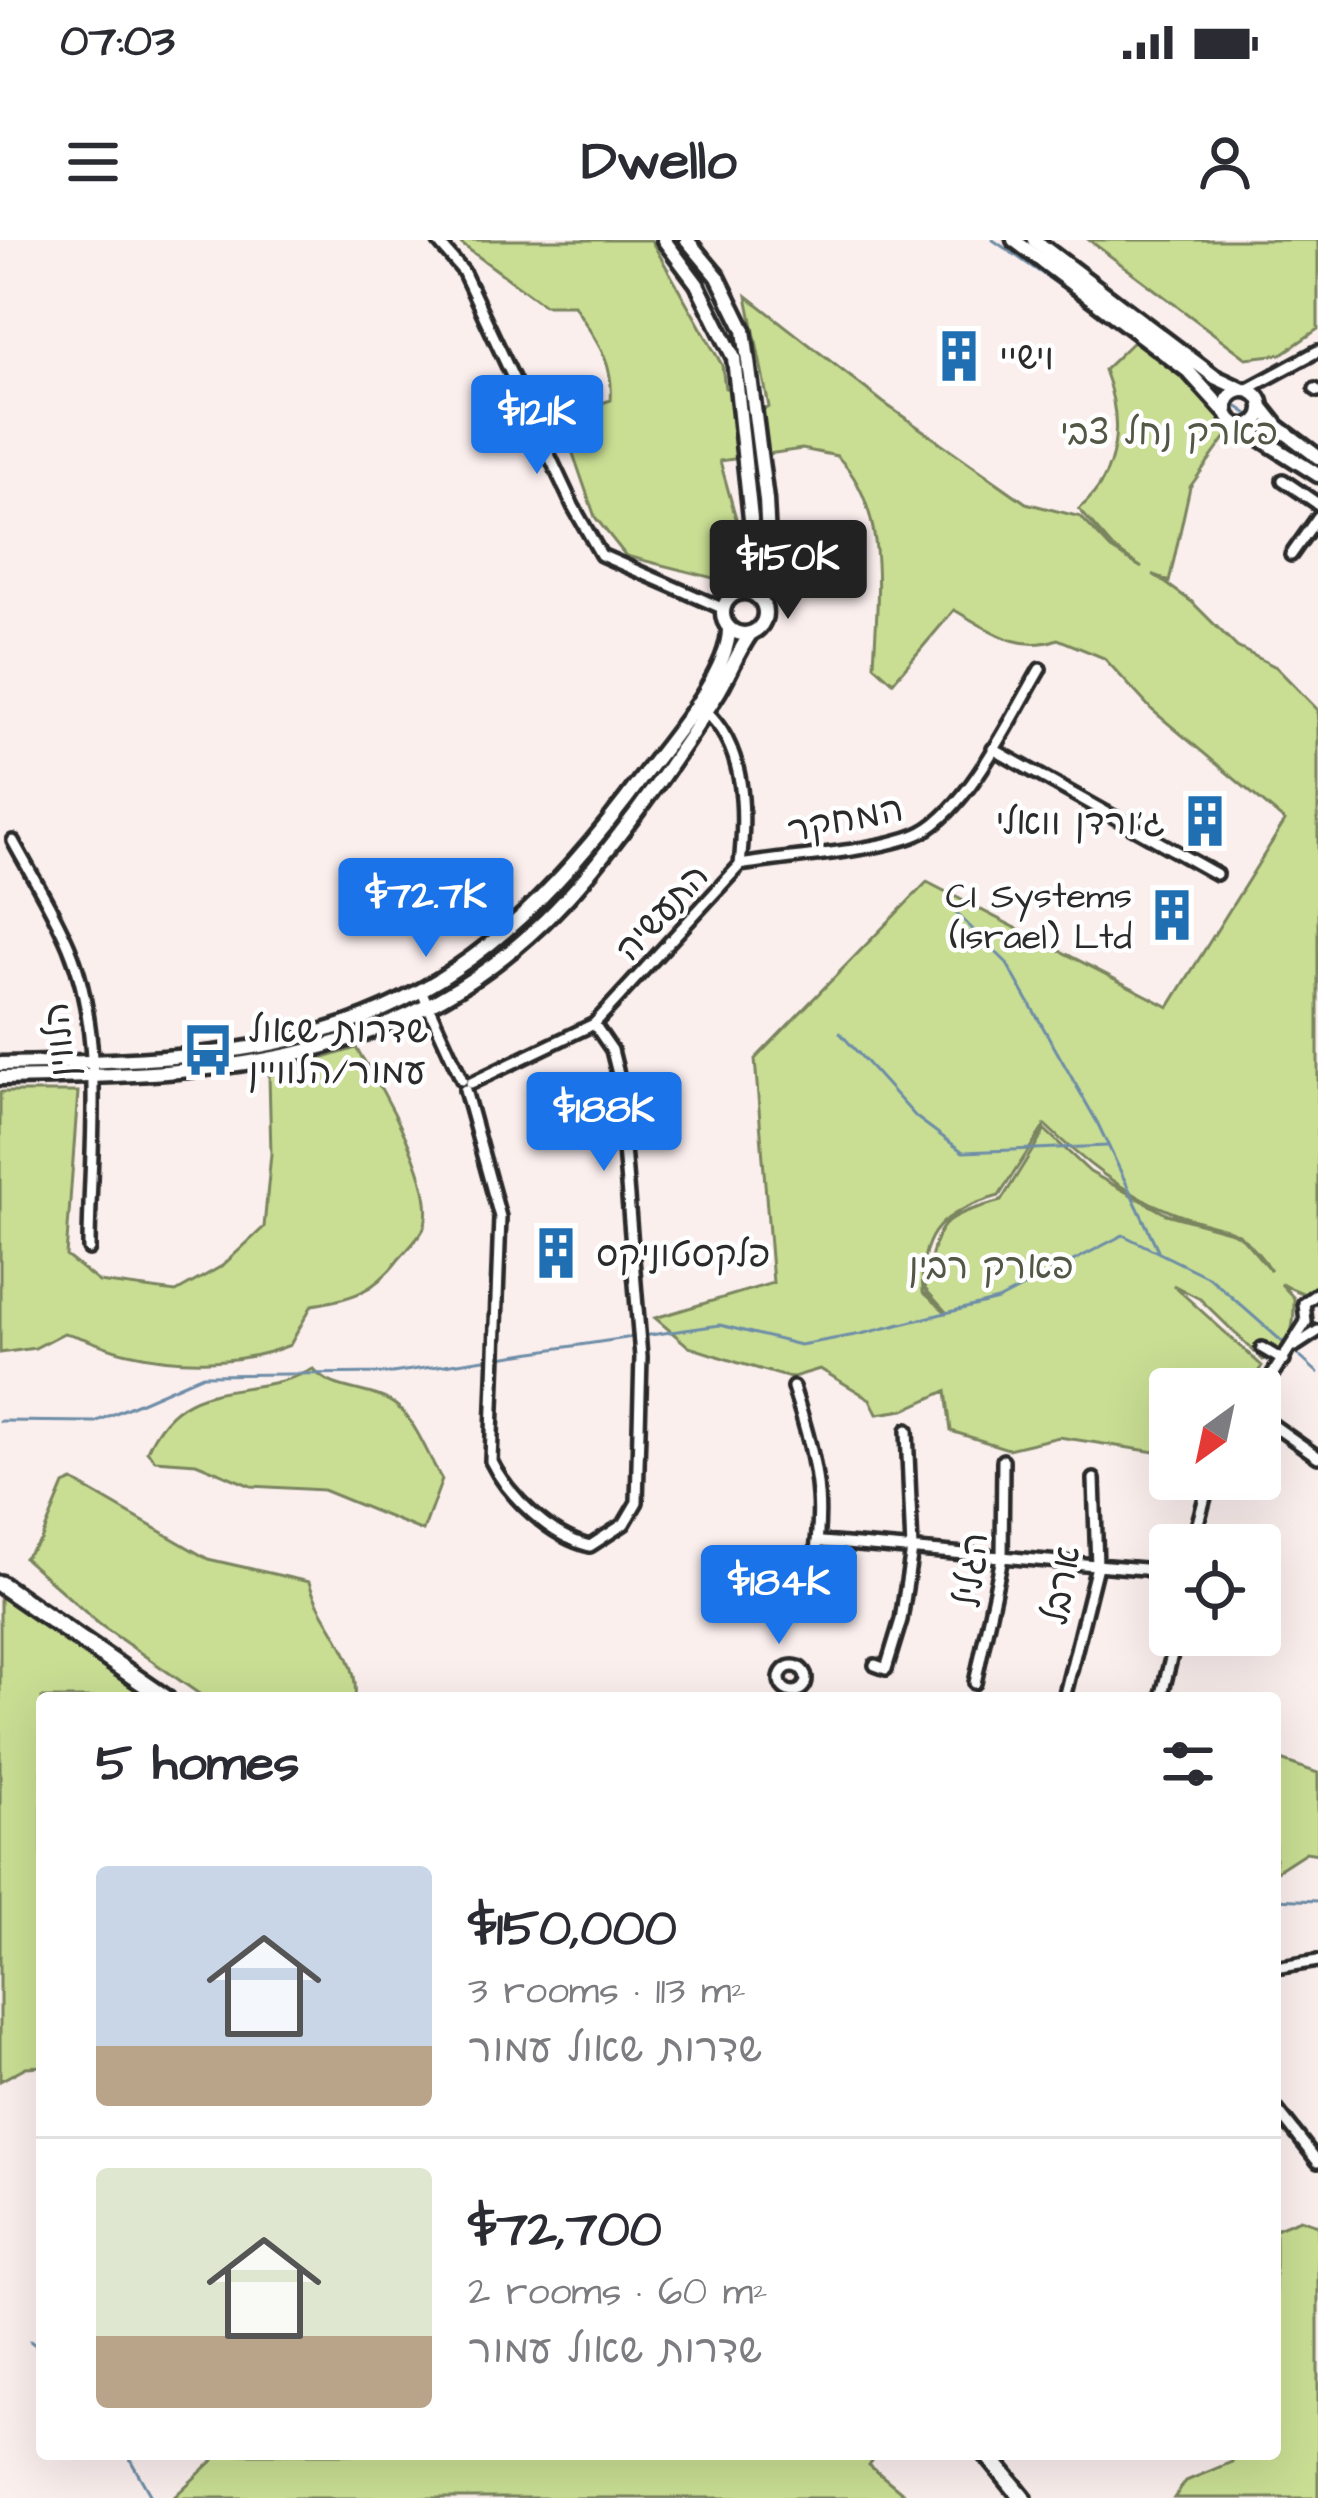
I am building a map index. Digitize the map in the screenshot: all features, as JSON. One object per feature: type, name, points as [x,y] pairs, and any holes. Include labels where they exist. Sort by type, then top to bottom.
[{"type":"highway","points":[[0,1584],[156,1692]]},
{"type":"highway","points":[[992,2460],[1023,2498]]},
{"type":"street","points":[[664,240],[697,284],[734,358],[752,519],[738,593],[724,609]]},
{"type":"street","points":[[0,1078],[266,1048],[335,1030],[424,996],[500,938],[575,867],[701,707],[765,614],[756,596],[768,539],[764,451],[745,330],[718,277],[687,240]]},
{"type":"street","points":[[1014,240],[1188,371],[1238,426],[1318,475]]},
{"type":"street","points":[[1034,240],[1215,377],[1245,390],[1278,427],[1318,457]]},
{"type":"street","points":[[439,243],[463,271],[573,506],[602,555],[724,609]]},
{"type":"street","points":[[1226,414],[1230,396],[1276,377],[1318,351]]},
{"type":"street","points":[[1238,426],[1256,423],[1264,391],[1276,377]]},
{"type":"street","points":[[1283,480],[1318,504]]},
{"type":"street","points":[[1291,555],[1318,517]]},
{"type":"street","points":[[738,593],[756,596]]},
{"type":"street","points":[[701,707],[726,649],[729,628],[724,609]]},
{"type":"street","points":[[729,628],[752,633]]},
{"type":"street","name":"המחקר","points":[[740,865],[922,832],[951,805],[993,748],[1040,669]]},
{"type":"street","name":"התעשיה","points":[[466,1084],[594,1024],[740,865],[742,800],[732,749],[701,707]]},
{"type":"street","points":[[993,748],[1216,874]]},
{"type":"street","name":"הלווין","points":[[13,841],[70,948],[83,995],[91,1070],[88,1250]]},
{"type":"street","points":[[424,996],[466,1084],[496,1196],[498,1342],[491,1461],[502,1483],[572,1542],[590,1546],[608,1539],[637,1502],[639,1311],[618,1073],[612,1050],[594,1024]]},
{"type":"street","points":[[0,1064],[91,1070]]},
{"type":"street","points":[[1279,1368],[1306,1322],[1304,1303],[1318,1293]]},
{"type":"street","points":[[1295,1346],[1318,1330],[1306,1322]]},
{"type":"street","points":[[1262,1348],[1284,1361]]},
{"type":"street","points":[[793,1387],[817,1461],[821,1542],[805,1606]]},
{"type":"street","points":[[875,1665],[886,1669],[901,1620],[912,1550],[907,1430]]},
{"type":"street","points":[[1281,1430],[1318,1457]]},
{"type":"street","name":"הגליל","points":[[974,1683],[994,1615],[1002,1558],[1003,1460]]},
{"type":"street","name":"ארבל","points":[[1066,1692],[1097,1566],[1094,1479]]},
{"type":"street","points":[[821,1542],[1149,1571]]},
{"type":"street","points":[[1144,1569],[1149,1568]]},
{"type":"street","points":[[1163,1692],[1172,1656]]},
{"type":"street","points":[[785,1692],[783,1671],[800,1669],[805,1684],[793,1692]]},
{"type":"street","points":[[1281,1967],[1318,1961]]},
{"type":"street","points":[[1281,2116],[1318,2162]]},
{"type":"green space","points":[[456,240],[651,240],[722,365],[725,388],[732,389],[742,419],[769,407],[747,296],[884,403],[1026,503],[1081,517],[1111,549],[1142,568],[1113,548],[1079,509],[1103,479],[1114,444],[1114,407],[1104,370],[1138,337],[1205,392],[1233,427],[1190,487],[1169,582],[1153,574],[1192,602],[1237,647],[1276,667],[1318,710],[1318,1288],[1305,1294],[1281,1284],[1294,1298],[1292,1328],[1280,1349],[1263,1360],[1200,1299],[1173,1285],[1262,1366],[1149,1368],[1149,1451],[1059,1437],[1008,1449],[951,1431],[946,1391],[904,1410],[877,1414],[870,1399],[820,1369],[790,1378],[739,1363],[689,1347],[655,1318],[773,1283],[755,1059],[927,882],[1169,1007],[1285,821],[1152,710],[1104,658],[1058,639],[1017,641],[954,610],[893,682],[874,665],[878,583],[873,528],[854,478],[837,456],[802,449],[720,461],[739,529],[725,581],[626,556],[595,517],[560,416],[611,400],[606,361],[574,305],[544,305]],"holes":[[[1045,1125],[1118,1185],[1169,1211],[1232,1232],[1166,1214],[1090,1172],[1045,1130],[1001,1201],[951,1219],[937,1237],[925,1289],[947,1313],[923,1292],[925,1253],[939,1227],[964,1209],[999,1196]]]},
{"type":"green space","points":[[1089,240],[1318,240],[1318,329],[1282,354],[1246,358]]},
{"type":"green space","points":[[356,1048],[405,1136],[427,1212],[421,1234],[380,1279],[351,1297],[312,1305],[290,1345],[251,1356],[168,1360],[119,1351],[64,1333],[35,1348],[0,1353],[0,1092],[78,1092],[66,1256],[99,1282],[176,1292],[222,1266],[264,1227],[271,1154],[269,1075]]},
{"type":"green space","points":[[313,1369],[332,1383],[388,1400],[411,1422],[442,1480],[423,1531],[323,1490],[251,1486],[196,1463],[155,1460],[147,1451],[162,1426],[199,1398],[290,1379]]},
{"type":"green space","points":[[73,1481],[208,1559],[309,1582],[346,1653],[355,1692],[196,1692],[99,1624],[24,1558],[41,1540],[64,1485]]},
{"type":"green space","points":[[0,1596],[142,1692],[36,1692],[36,2066],[0,2081]]},
{"type":"green space","points":[[1281,1760],[1318,1773],[1318,1854],[1306,1852],[1281,1868]]},
{"type":"green space","points":[[1300,2219],[1318,2225],[1318,2498],[1174,2498],[1186,2481],[1232,2460],[1281,2460],[1281,2227]]},
{"type":"green space","points":[[214,2460],[873,2460],[869,2465],[909,2498],[173,2498]]},
{"type":"waterway","points":[[993,240],[1116,324]]},
{"type":"waterway","points":[[1213,390],[1289,442]]},
{"type":"waterway","points":[[949,906],[1006,962],[1097,1122],[1158,1250]]},
{"type":"waterway","points":[[840,1033],[916,1117],[963,1152],[1107,1146]]},
{"type":"waterway","points":[[643,1336],[720,1325],[800,1345],[861,1334],[998,1300],[1123,1235],[1210,1278],[1286,1345]]},
{"type":"waterway","points":[[500,1357],[633,1337]]},
{"type":"waterway","points":[[1298,1355],[1318,1373]]},
{"type":"waterway","points":[[0,1421],[95,1422],[203,1375],[392,1373],[491,1358]]},
{"type":"waterway","points":[[1281,1899],[1318,1901]]},
{"type":"waterway","points":[[30,2341],[36,2346]]},
{"type":"waterway","points":[[130,2460],[152,2498]]},
{"type":"place","name":"וישיי","points":[[959,356]]},
{"type":"place","name":"ג'ורדן וואלי","points":[[1205,821]]},
{"type":"place","name":"CI Systems (Israel) Ltd","points":[[1172,915]]},
{"type":"place","name":"שדרות שאול עמור/הלוויין","points":[[208,1050]]},
{"type":"place","name":"פלקסטוניקס","points":[[556,1253]]},
{"type":"park label","name":"פארק נחל צבי","points":[[1169,431]]},
{"type":"park label","name":"פארק רבין","points":[[991,1265]]}]
